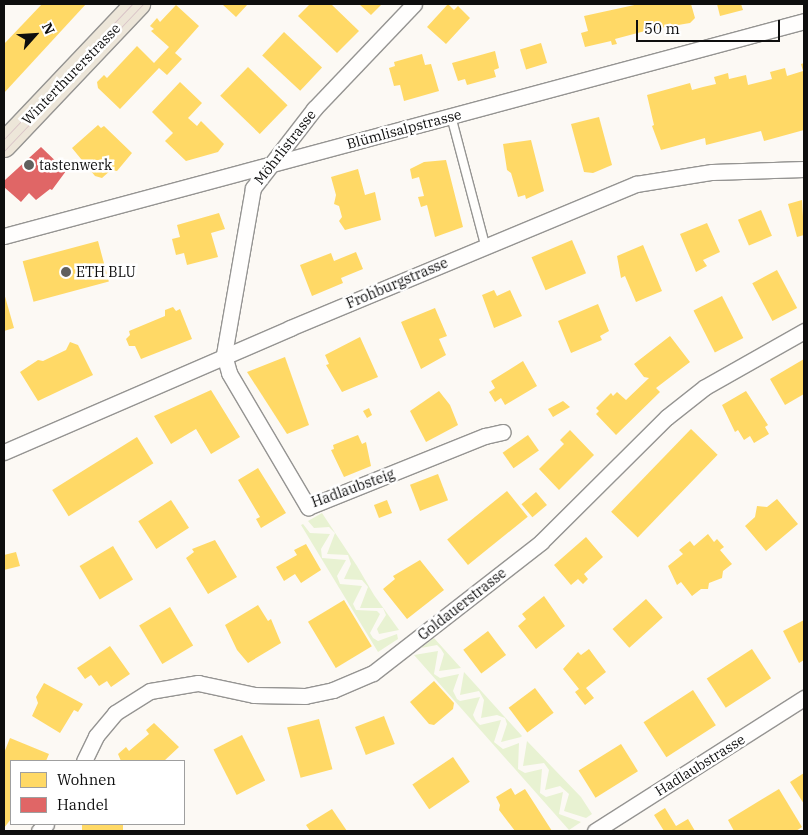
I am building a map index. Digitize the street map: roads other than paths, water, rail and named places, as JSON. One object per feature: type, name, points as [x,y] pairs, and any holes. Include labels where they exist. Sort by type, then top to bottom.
[{"type":"main road","name":"Winterthurerstrasse","points":[[4,145],[138,4]]},
{"type":"street","name":"Möhrlistrasse","points":[[224,356],[250,195],[267,167],[319,104],[414,4]]},
{"type":"street","name":"Blümlisalpstrasse","points":[[4,236],[267,167],[804,21]]},
{"type":"street","name":"Frohburgstrasse","points":[[4,452],[485,245],[636,184],[712,172],[804,169]]},
{"type":"street","name":"Goldauerstrasse","points":[[84,760],[96,736],[115,713],[150,691],[198,683],[254,695],[305,696],[333,690],[373,672],[541,542],[667,417],[705,387],[804,331]]},
{"type":"street","name":"Hadlaubsteig","points":[[224,356],[230,373],[308,507],[485,436],[503,432]]},
{"type":"street","name":"Hadlaubstrasse","points":[[595,831],[804,698]]},
{"type":"lane","points":[[451,116],[485,245]]},
{"type":"tram line","points":[[4,139],[132,4]]},
{"type":"tram line","points":[[4,151],[143,4]]},
{"type":"place","name":"tastenwerk","points":[[29,165]]},
{"type":"place","name":"ETH BLU","points":[[66,272]]}]
